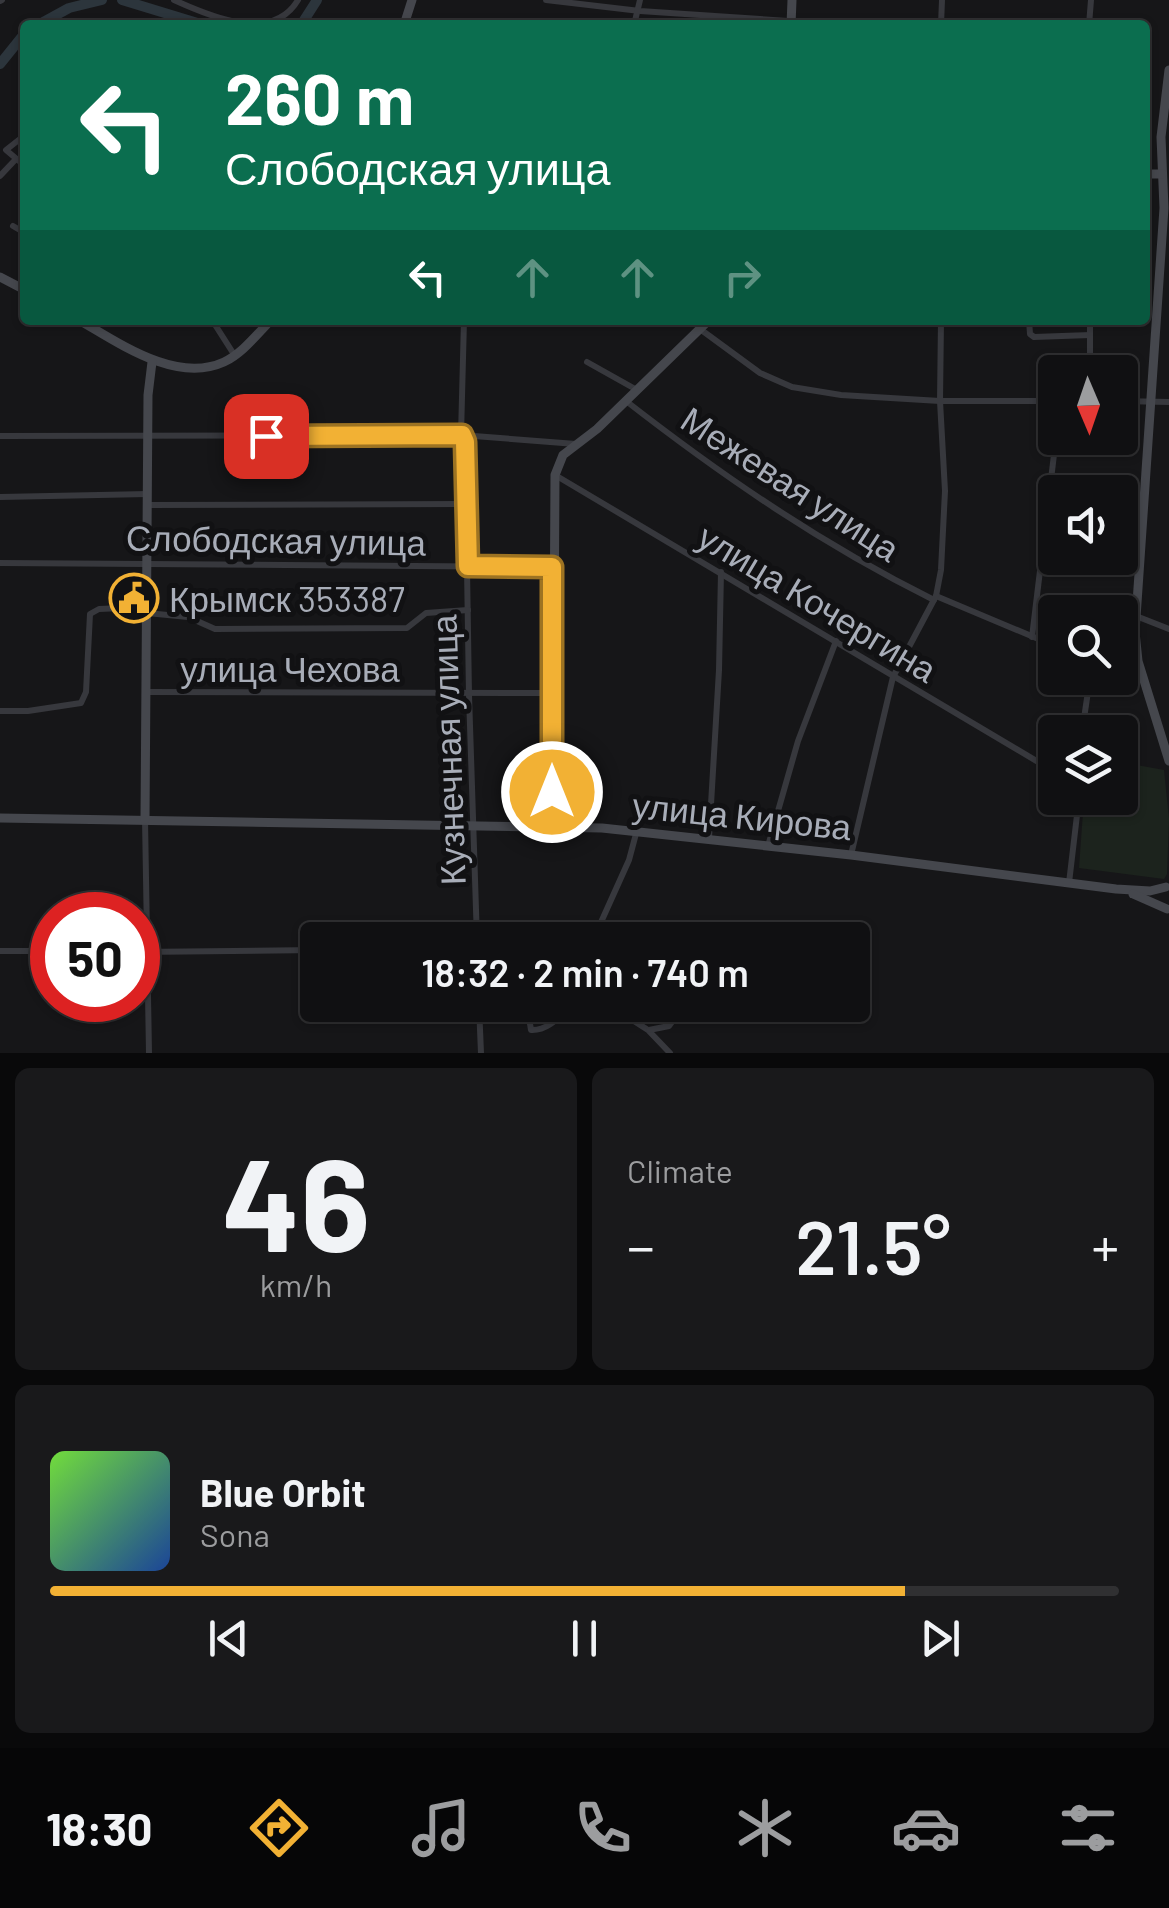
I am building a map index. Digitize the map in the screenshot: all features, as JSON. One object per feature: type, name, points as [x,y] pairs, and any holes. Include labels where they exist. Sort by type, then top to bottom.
[{"type":"main road","points":[[1137,595],[1164,208],[1161,137],[1169,70]]},
{"type":"main road","points":[[88,325],[152,362],[201,366],[222,363],[235,356],[266,325]]},
{"type":"main road","points":[[553,826],[555,475],[563,455],[626,401],[704,325]]},
{"type":"main road","points":[[145,819],[152,362]]},
{"type":"main road","points":[[1138,661],[1169,761]]},
{"type":"main road","name":"улица Кирова","points":[[0,818],[637,830],[1116,890]]},
{"type":"main road","points":[[1116,890],[1150,891],[1168,886]]},
{"type":"main road","points":[[1168,886],[1162,900],[1168,910]]},
{"type":"main road","points":[[1116,890],[1168,910]]},
{"type":"street","points":[[174,0],[228,20]]},
{"type":"street","points":[[200,12],[204,0]]},
{"type":"street","points":[[274,20],[284,17],[298,0]]},
{"type":"street","points":[[546,0],[704,20]]},
{"type":"street","points":[[636,20],[640,0]]},
{"type":"street","points":[[20,139],[6,150],[20,162]]},
{"type":"street","points":[[0,176],[16,159]]},
{"type":"street","points":[[14,226],[20,229]]},
{"type":"street","points":[[215,325],[235,356]]},
{"type":"street","name":"Кузнечная улица","points":[[464,325],[462,435],[477,922]]},
{"type":"street","points":[[851,855],[894,676],[935,598],[941,570],[945,509],[941,325]]},
{"type":"street","points":[[1029,325],[1034,337],[1090,335]]},
{"type":"street","points":[[1090,325],[1090,355]]},
{"type":"street","points":[[700,329],[760,373],[792,387],[841,395],[940,401],[1038,401]]},
{"type":"street","points":[[588,362],[637,390]]},
{"type":"street","points":[[1138,400],[1169,402]]},
{"type":"street","name":"Межевая улица","points":[[626,401],[742,489],[867,566],[1038,639]]},
{"type":"street","points":[[0,436],[462,435],[576,444]]},
{"type":"street","points":[[1032,637],[1054,455]]},
{"type":"street","name":"улица Кочергина","points":[[555,475],[1038,762]]},
{"type":"street","points":[[0,497],[465,504]]},
{"type":"street","name":"Слободская улица","points":[[0,563],[552,567]]},
{"type":"street","points":[[708,838],[721,572]]},
{"type":"street","points":[[0,711],[28,712],[81,704],[86,692],[90,614],[99,609],[148,610],[188,617],[215,629],[406,628],[426,613],[468,610]]},
{"type":"street","points":[[1138,617],[1169,628]]},
{"type":"street","points":[[768,846],[798,742],[836,641]]},
{"type":"street","name":"улица Чехова","points":[[147,692],[552,693]]},
{"type":"street","points":[[1069,883],[1077,815]]},
{"type":"street","points":[[145,819],[147,892]]},
{"type":"street","points":[[601,922],[629,860],[637,830]]},
{"type":"street","points":[[0,950],[30,951]]},
{"type":"street","points":[[160,952],[300,950]]},
{"type":"street","points":[[149,1022],[149,1053]]},
{"type":"street","points":[[479,1022],[480,1053]]},
{"type":"street","points":[[528,1022],[531,1030],[537,1030],[552,1022]]},
{"type":"street","points":[[636,1022],[670,1053]]},
{"type":"street","points":[[648,1030],[672,1022]]},
{"type":"shaded area","points":[[1138,765],[1164,770],[1169,819],[1164,879],[1079,868],[1083,815],[1138,815]]},
{"type":"waterway","points":[[47,20],[69,8],[102,0]]},
{"type":"waterway","points":[[122,0],[188,20]]},
{"type":"waterway","points":[[304,20],[317,0]]},
{"type":"waterway","points":[[0,64],[20,39]]},
{"type":"place","name":"Крымск 353387","points":[[134,598]]},
{"type":"route","points":[[266,436],[462,435],[468,566],[552,567],[552,792]]}]
